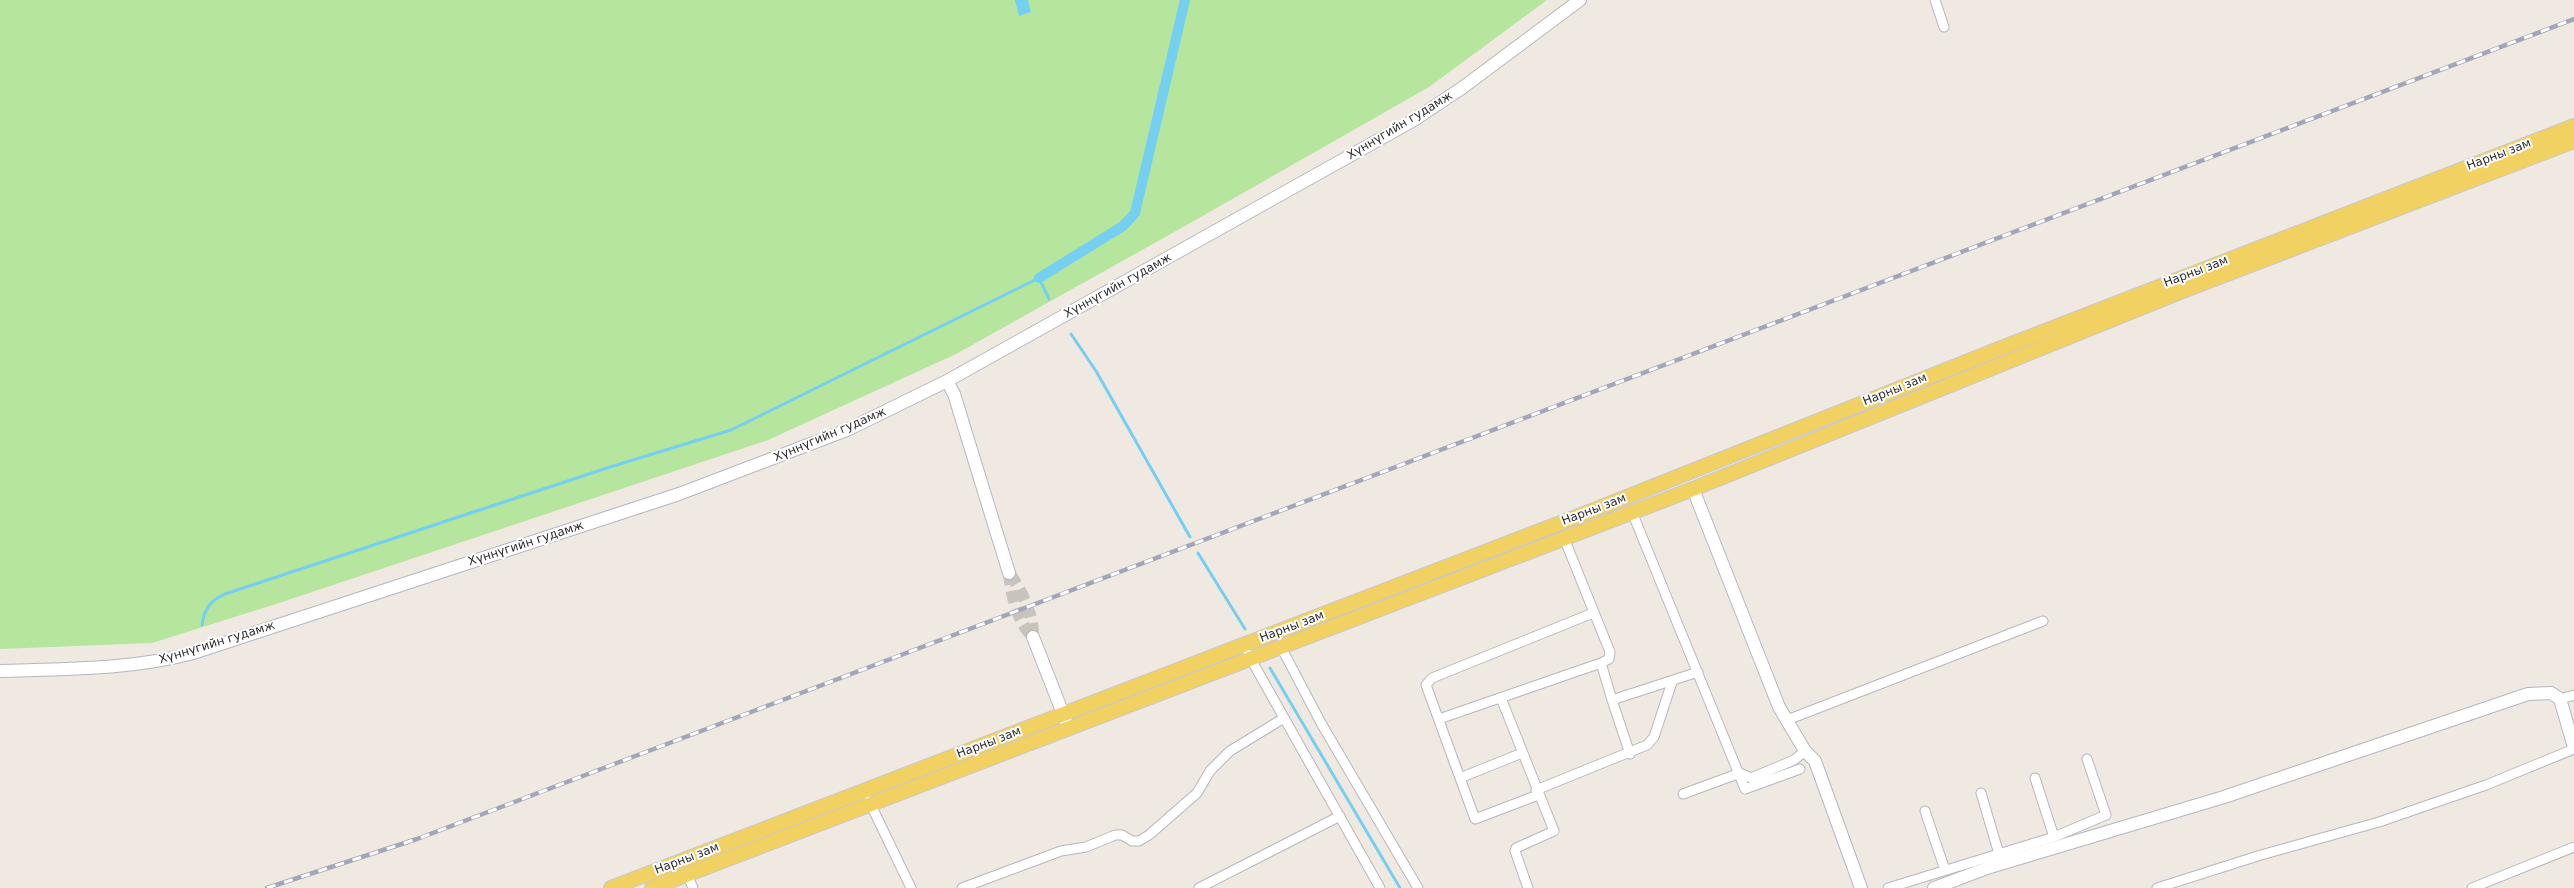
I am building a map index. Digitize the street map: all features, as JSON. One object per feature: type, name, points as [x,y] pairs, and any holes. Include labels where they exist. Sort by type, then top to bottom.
[{"type":"main road","name":"Хүннүгийн гудамж","points":[[0,671],[140,665],[193,653],[679,494],[847,430],[947,381],[1414,120],[1462,88],[1580,0]]},
{"type":"main road","name":"Нарны зам","points":[[611,888],[1244,645],[2574,126]]},
{"type":"main road","name":"Нарны зам","points":[[652,888],[1693,489],[2180,292],[2574,141]]},
{"type":"main road","points":[[947,381],[954,394],[1009,573]]},
{"type":"main road","points":[[1693,489],[1779,707],[1805,751],[1815,760],[1861,888]]},
{"type":"main road","points":[[1033,637],[1069,729]]},
{"type":"main road","points":[[1934,888],[1990,867],[2224,797],[2528,694],[2551,693],[2560,700],[2574,748]]},
{"type":"street","points":[[1935,0],[1944,27]]},
{"type":"street","points":[[1632,512],[1746,789],[1800,769]]},
{"type":"street","points":[[1439,719],[1609,659],[1610,652],[1564,538]]},
{"type":"street","points":[[1593,613],[1432,678],[1426,685],[1475,819],[1630,754],[1647,745],[1654,737],[1672,682]]},
{"type":"street","points":[[1787,720],[2043,621]]},
{"type":"street","points":[[1244,645],[1250,659],[1340,816],[1377,887]]},
{"type":"street","points":[[1281,647],[1322,723],[1418,888]]},
{"type":"street","points":[[1601,663],[1630,754]]},
{"type":"street","points":[[1612,700],[1672,682],[1698,672]]},
{"type":"street","points":[[2560,700],[2574,695]]},
{"type":"street","points":[[1501,698],[1537,793],[1554,831],[1516,848],[1515,852],[1528,888]]},
{"type":"street","points":[[962,888],[1061,851],[1086,847],[1115,836],[1122,835],[1132,841],[1139,841],[1149,835],[1197,793],[1210,771],[1230,751],[1284,718]]},
{"type":"street","points":[[2157,888],[2261,855],[2379,822],[2486,785],[2574,748]]},
{"type":"street","points":[[1683,794],[1740,773],[1751,778],[1794,760],[1805,751]]},
{"type":"street","points":[[1460,778],[1522,753]]},
{"type":"street","points":[[1888,888],[2054,837],[2106,815],[2087,759]]},
{"type":"street","points":[[2035,778],[2054,837]]},
{"type":"street","points":[[865,790],[870,805],[911,888]]},
{"type":"street","points":[[1981,793],[1999,854]]},
{"type":"street","points":[[1925,811],[1945,870]]},
{"type":"street","points":[[1199,888],[1340,816]]},
{"type":"street","points":[[2472,888],[2574,848]]},
{"type":"street","points":[[687,874],[693,888]]},
{"type":"green space","points":[[0,0],[1547,0],[1429,87],[1185,226],[956,354],[768,440],[276,604],[152,643],[0,649]]},
{"type":"water","points":[[1015,0],[1028,0],[1031,12],[1019,16]]},
{"type":"waterway","points":[[1039,278],[1123,226],[1135,213],[1185,0]]},
{"type":"waterway","points":[[202,625],[206,610],[212,602],[225,594],[610,467],[731,430],[1039,278],[1049,299]]},
{"type":"waterway","points":[[1071,334],[1096,371],[1190,537]]},
{"type":"waterway","points":[[1198,553],[1245,629]]},
{"type":"waterway","points":[[1270,668],[1400,888]]},
{"type":"tunnel","points":[[1009,573],[1013,599],[1019,616],[1027,631],[1033,637]]},
{"type":"tunnel","points":[[1010,574],[1019,588],[1029,612],[1032,621],[1033,637]]},
{"type":"railway","points":[[267,888],[417,839],[2574,19]]}]
